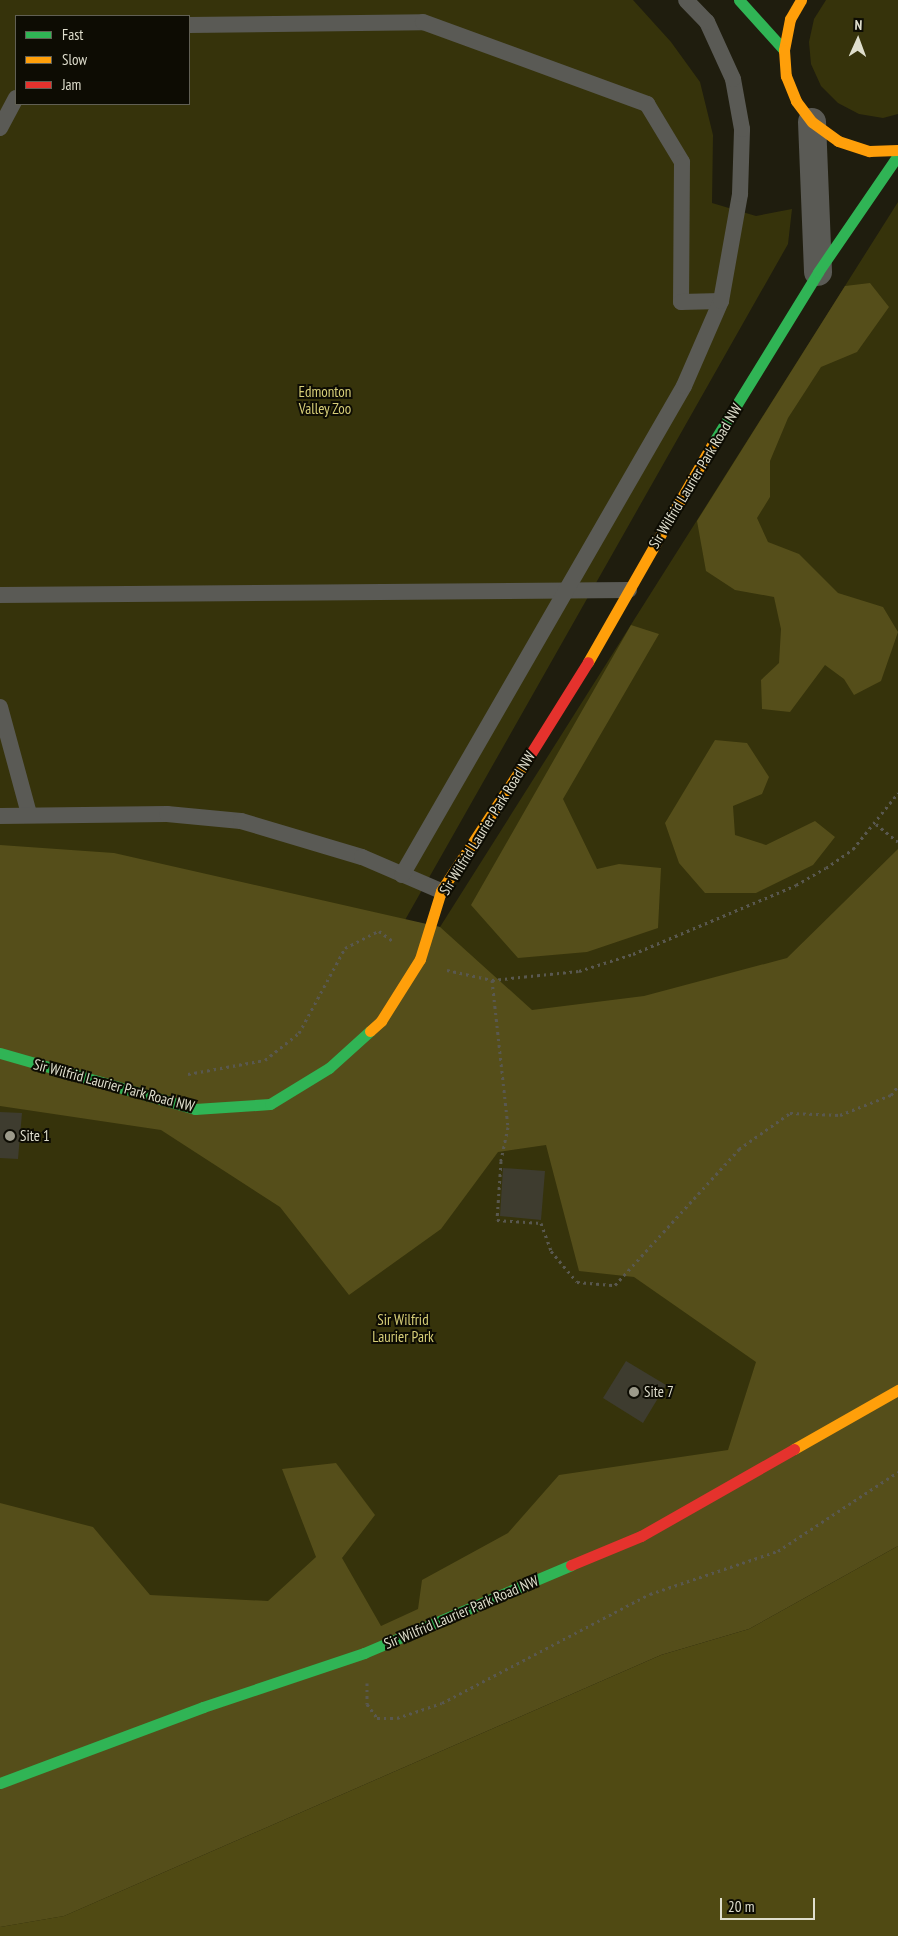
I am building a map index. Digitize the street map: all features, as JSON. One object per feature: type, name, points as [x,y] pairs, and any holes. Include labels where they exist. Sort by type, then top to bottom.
[{"type":"street","points":[[739,0],[784,50]]},
{"type":"street","points":[[801,0],[790,19],[784,50],[786,76],[796,101],[812,122],[838,141],[868,151],[898,150]]},
{"type":"street","points":[[812,122],[818,272]]},
{"type":"street","name":"Sir Wilfrid Laurier Park Road NW","points":[[0,1054],[195,1109],[270,1104],[329,1068],[381,1021],[420,959],[441,891],[576,684],[683,493],[818,272],[898,155]]},
{"type":"street","name":"Sir Wilfrid Laurier Park Road NW","points":[[0,1783],[203,1707],[364,1653],[641,1536],[898,1390]]},
{"type":"lane","points":[[402,875],[684,386],[721,301],[740,194],[742,128],[733,79],[707,22],[686,0]]},
{"type":"lane","points":[[190,24],[423,22],[647,104],[682,162],[681,302],[721,301]]},
{"type":"lane","points":[[0,128],[15,100]]},
{"type":"lane","points":[[0,595],[629,590]]},
{"type":"lane","points":[[0,707],[29,814]]},
{"type":"lane","points":[[0,816],[29,814],[167,814],[241,821],[362,857],[441,891]]},
{"type":"path","points":[[184,1075],[265,1060],[299,1033],[345,948],[379,931],[420,959],[492,980],[578,971],[633,954],[796,885],[853,849],[876,824],[898,793]]},
{"type":"path","points":[[876,824],[898,842]]},
{"type":"path","points":[[492,980],[508,1127],[501,1161],[497,1220],[541,1223],[551,1251],[577,1282],[615,1285],[739,1149],[790,1113],[840,1116],[891,1095],[898,1086]]},
{"type":"path","points":[[367,1676],[367,1704],[377,1718],[397,1718],[442,1703],[650,1594],[778,1551],[898,1472]]},
{"type":"green space","name":"Sir Wilfrid Laurier Park","points":[[0,0],[633,0],[671,42],[700,82],[713,135],[712,203],[756,216],[792,209],[788,244],[405,920],[440,927],[898,202],[898,1546],[64,1916],[0,1927]]},
{"type":"green space","points":[[826,0],[898,0],[898,114],[883,118],[859,114],[838,103],[821,86],[811,64],[809,42],[814,19]]},
{"type":"shaded area","points":[[870,283],[889,307],[857,352],[821,367],[788,418],[770,461],[770,497],[757,518],[768,542],[799,554],[838,593],[883,607],[898,632],[881,681],[854,695],[844,679],[825,665],[790,712],[762,709],[761,680],[779,663],[781,629],[774,597],[735,590],[706,571],[697,521],[845,286]]},
{"type":"shaded area","points":[[631,625],[659,634],[563,799],[597,869],[619,864],[661,868],[658,928],[587,952],[518,958],[471,905]]},
{"type":"shaded area","points":[[715,740],[747,743],[769,777],[762,794],[733,806],[735,835],[766,845],[815,821],[835,837],[813,865],[756,893],[705,893],[679,863],[665,823]]},
{"type":"shaded area","points":[[0,845],[114,853],[440,927],[532,1010],[644,996],[787,958],[898,849],[898,1546],[749,1629],[661,1655],[64,1916],[0,1927],[0,1503],[93,1527],[150,1595],[268,1601],[316,1557],[282,1469],[336,1463],[375,1515],[342,1558],[381,1626],[418,1609],[422,1580],[508,1533],[559,1475],[728,1450],[756,1362],[634,1277],[579,1271],[546,1145],[498,1152],[441,1229],[349,1295],[280,1207],[161,1130],[0,1106]]},
{"type":"shaded area","points":[[898,1546],[898,1936],[0,1936],[0,1927],[64,1916],[661,1655],[749,1629]]},
{"type":"building","name":"Site 1","points":[[0,1112],[22,1113],[18,1159],[0,1158]]},
{"type":"building","points":[[503,1168],[545,1171],[541,1220],[500,1216]]},
{"type":"building","name":"Site 7","points":[[626,1361],[666,1385],[643,1423],[603,1398]]},
{"type":"traffic: fast","points":[[739,0],[784,50]]},
{"type":"traffic: fast","points":[[713,443],[818,272],[898,155]]},
{"type":"traffic: fast","points":[[0,1053],[195,1109],[270,1104],[329,1068],[370,1031]]},
{"type":"traffic: fast","points":[[0,1783],[203,1707],[364,1653],[571,1565]]},
{"type":"traffic: slow","points":[[801,0],[790,19],[784,50],[786,76],[796,101],[812,122],[838,141],[869,151],[898,150]]},
{"type":"traffic: slow","points":[[588,662],[713,443]]},
{"type":"traffic: slow","points":[[370,1031],[381,1021],[420,959],[441,891],[528,758]]},
{"type":"traffic: slow","points":[[794,1449],[898,1390]]},
{"type":"traffic: jam","points":[[528,758],[588,662]]},
{"type":"traffic: jam","points":[[571,1565],[641,1536],[794,1449]]},
{"type":"place","name":"Site 1","points":[[10,1136]]},
{"type":"place","name":"Site 7","points":[[634,1392]]},
{"type":"park label","name":"Edmonton Valley Zoo","points":[[325,400]]}]
